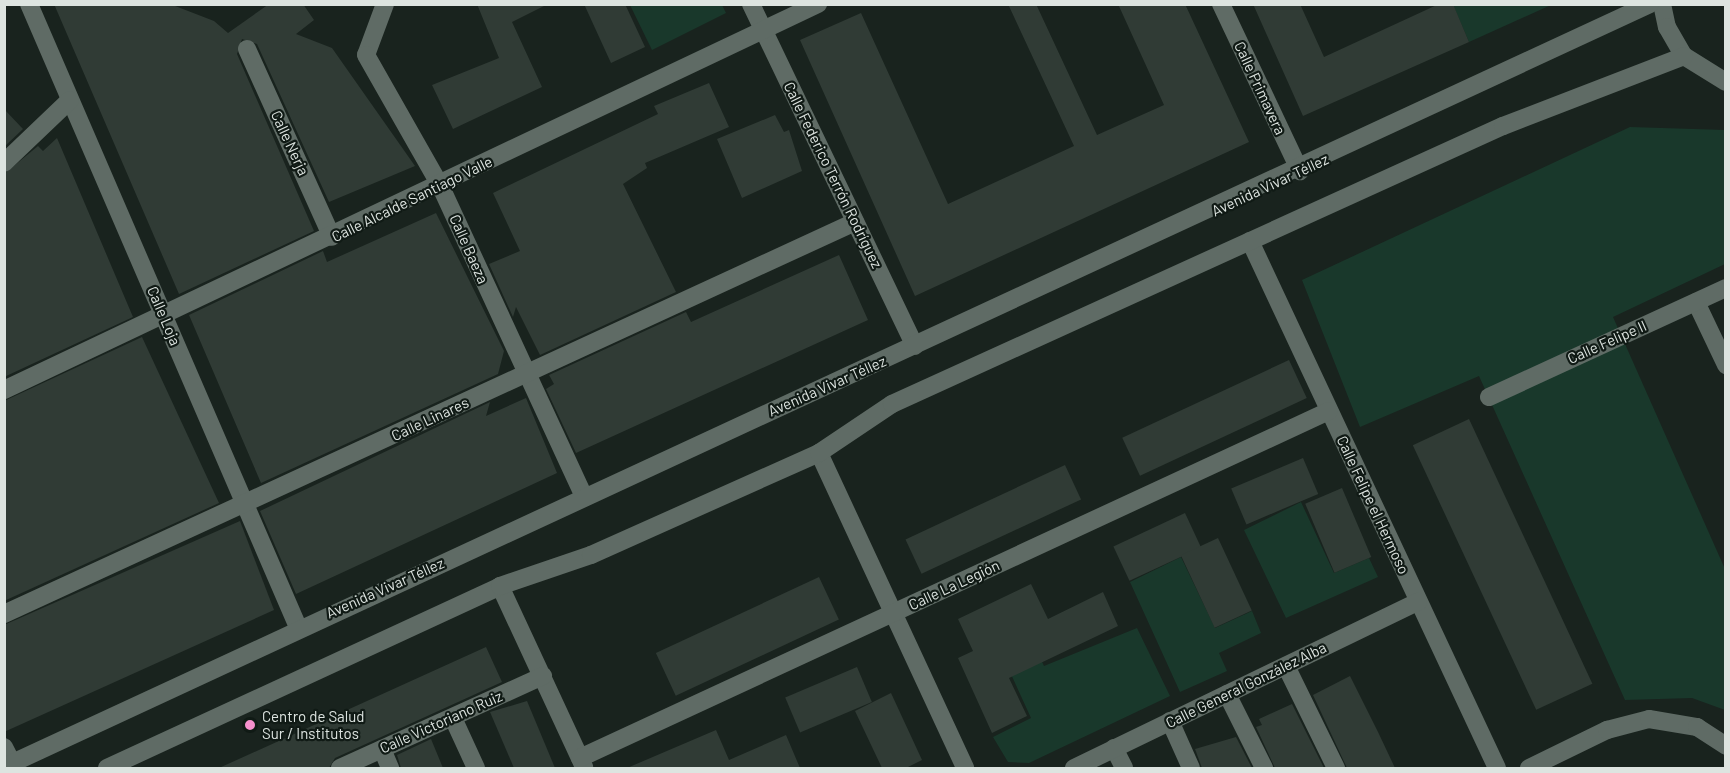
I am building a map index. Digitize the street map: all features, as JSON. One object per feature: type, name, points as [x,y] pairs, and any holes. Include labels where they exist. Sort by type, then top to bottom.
[{"type":"street","name":"Calle Loja","points":[[29,4],[298,627]]},
{"type":"street","name":"Calle Baeza","points":[[385,4],[366,55],[440,185],[584,497]]},
{"type":"street","name":"Calle Federico Terrón Rodríguez","points":[[751,4],[915,346]]},
{"type":"street","name":"Calle Alcalde Santiago Valle","points":[[4,390],[332,237],[818,4]]},
{"type":"street","name":"Calle Primavera","points":[[1221,4],[1300,171]]},
{"type":"street","name":"Avenida Vivar Téllez","points":[[7,759],[1300,171],[1650,4]]},
{"type":"street","points":[[1662,4],[1667,27],[1684,56],[1725,82]]},
{"type":"street","name":"Calle Nerja","points":[[247,49],[332,237]]},
{"type":"street","points":[[107,768],[500,586],[591,555],[819,453],[892,404],[1544,108],[1684,56]]},
{"type":"street","points":[[4,163],[70,100]]},
{"type":"street","name":"Calle Linares","points":[[4,615],[855,222]]},
{"type":"street","name":"Calle Felipe el Hermoso","points":[[1250,241],[1497,768]]},
{"type":"street","name":"Calle Felipe II","points":[[1489,397],[1725,288]]},
{"type":"street","points":[[1696,302],[1725,365]]},
{"type":"street","name":"Calle La Legión","points":[[582,763],[893,613],[1329,411]]},
{"type":"street","points":[[819,453],[966,768]]},
{"type":"street","points":[[500,586],[582,763]]},
{"type":"street","name":"Calle General González Alba","points":[[1074,768],[1418,602]]},
{"type":"street","points":[[1286,666],[1336,768]]},
{"type":"street","name":"Calle Victoriano Ruiz","points":[[340,768],[543,676]]},
{"type":"street","points":[[1227,694],[1264,768]]},
{"type":"street","points":[[453,718],[476,768]]},
{"type":"street","points":[[1529,768],[1607,730],[1649,718],[1697,727],[1725,746]]},
{"type":"street","points":[[1170,722],[1191,768]]},
{"type":"street","points":[[1114,748],[1124,768]]},
{"type":"street","points":[[382,749],[390,768]]},
{"type":"green space","points":[[630,5],[722,5],[726,13],[652,50]]},
{"type":"green space","points":[[1453,5],[1551,5],[1469,42]]},
{"type":"green space","points":[[1630,127],[1725,130],[1725,264],[1613,317],[1725,569],[1725,710],[1692,698],[1625,700],[1479,376],[1360,427],[1302,280]]},
{"type":"green space","points":[[1301,502],[1334,573],[1369,558],[1378,577],[1286,618],[1244,530]]},
{"type":"green space","points":[[1181,557],[1215,628],[1252,611],[1261,633],[1219,653],[1227,671],[1180,692],[1130,582]]},
{"type":"green space","points":[[1137,628],[1170,696],[1029,763],[1008,762],[993,737],[1031,718],[999,648],[1029,634],[1044,666]]},
{"type":"building","points":[[54,4],[170,4],[214,21],[228,33],[269,4],[303,4],[314,20],[296,34],[332,48],[415,166],[329,202],[257,44],[242,39],[237,54],[314,231],[179,294]]},
{"type":"building","points":[[477,4],[548,4],[512,22],[542,87],[453,129],[432,85],[499,58]]},
{"type":"building","points":[[584,4],[625,4],[645,47],[611,63]]},
{"type":"building","points":[[1008,4],[1036,4],[1097,135],[1164,105],[1118,4],[1185,4],[1249,142],[915,296],[800,40],[861,13],[948,204],[1074,146]]},
{"type":"building","points":[[1253,4],[1300,4],[1324,57],[1439,4],[1453,4],[1469,42],[1303,116]]},
{"type":"building","points":[[709,83],[729,127],[645,163],[647,168],[623,184],[676,292],[540,355],[516,307],[513,317],[489,264],[520,251],[493,193],[658,114],[654,106]]},
{"type":"building","points":[[4,109],[23,129],[4,147]]},
{"type":"building","points":[[775,115],[784,132],[789,130],[802,171],[742,198],[717,139]]},
{"type":"building","points":[[57,138],[133,317],[4,377],[4,174],[38,146],[43,151]]},
{"type":"building","points":[[436,213],[504,351],[498,374],[261,483],[189,315],[323,251],[327,262]]},
{"type":"building","points":[[839,255],[868,320],[576,453],[546,389],[554,384],[549,375],[686,312],[691,322]]},
{"type":"building","points":[[142,337],[219,503],[4,601],[4,401]]},
{"type":"building","points":[[1289,360],[1307,398],[1140,476],[1122,438]]},
{"type":"building","points":[[526,398],[557,473],[296,594],[260,511],[490,402],[486,416]]},
{"type":"building","points":[[1469,419],[1592,684],[1536,710],[1413,445]]},
{"type":"building","points":[[1303,458],[1318,494],[1246,524],[1231,488]]},
{"type":"building","points":[[1065,465],[1081,499],[922,574],[905,539]]},
{"type":"building","points":[[1342,488],[1371,557],[1334,573],[1305,504]]},
{"type":"building","points":[[1185,513],[1201,547],[1129,581],[1113,546]]},
{"type":"building","points":[[240,521],[274,610],[4,732],[4,625]]},
{"type":"building","points":[[1218,538],[1252,611],[1215,628],[1181,555]]},
{"type":"building","points":[[819,577],[839,620],[676,696],[656,653]]},
{"type":"building","points":[[1031,584],[1048,619],[1103,592],[1118,626],[1009,678],[1027,716],[992,733],[958,658],[973,651],[958,619]]},
{"type":"building","points":[[486,647],[502,682],[335,758],[329,768],[219,768]]},
{"type":"building","points":[[857,667],[872,702],[800,732],[785,697]]},
{"type":"building","points":[[1350,676],[1395,768],[1347,768],[1313,695]]},
{"type":"building","points":[[891,693],[922,760],[906,768],[882,768],[855,711]]},
{"type":"building","points":[[527,701],[555,768],[514,768],[490,712]]},
{"type":"building","points":[[1292,704],[1324,768],[1275,768],[1256,727],[1262,725],[1259,719]]},
{"type":"building","points":[[716,730],[729,760],[786,735],[800,768],[627,768]]},
{"type":"building","points":[[1236,737],[1252,768],[1202,768],[1195,749]]},
{"type":"building","points":[[431,739],[443,768],[401,768],[397,755]]},
{"type":"place","name":"Centro de Salud Sur / Institutos","points":[[250,725]]}]
